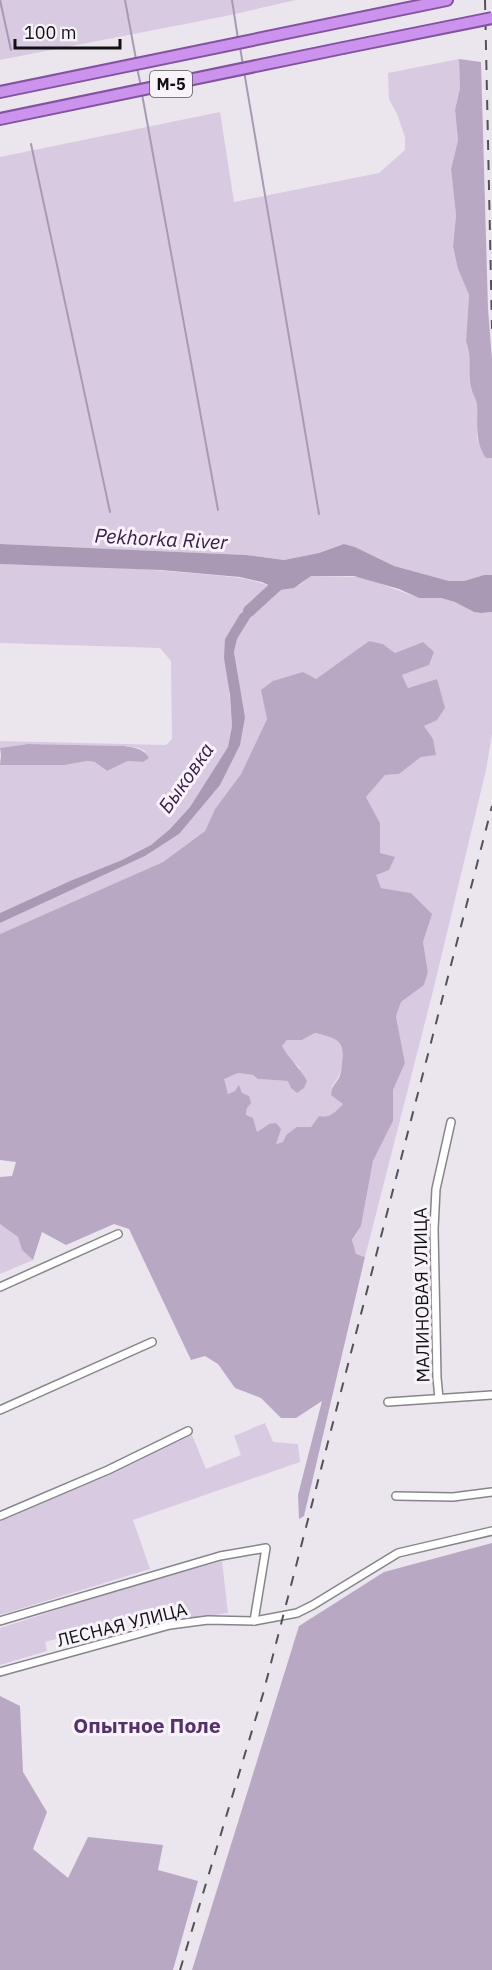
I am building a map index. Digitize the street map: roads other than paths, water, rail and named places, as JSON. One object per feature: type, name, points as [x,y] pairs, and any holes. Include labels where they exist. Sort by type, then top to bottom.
[{"type":"highway","name":"М-5","points":[[0,92],[447,0]]},
{"type":"highway","name":"М-5","points":[[0,120],[492,18]]},
{"type":"street","name":"МАЛИНОВАЯ УЛИЦА","points":[[439,1398],[434,1229],[436,1189],[450,1122]]},
{"type":"street","points":[[0,1287],[118,1234]]},
{"type":"street","points":[[0,1410],[152,1342]]},
{"type":"street","points":[[388,1402],[492,1395]]},
{"type":"street","points":[[0,1516],[108,1470],[188,1431]]},
{"type":"street","points":[[396,1496],[453,1497],[492,1492]]},
{"type":"street","name":"ЛЕСНАЯ УЛИЦА","points":[[0,1672],[170,1625],[208,1620],[254,1621],[297,1613],[398,1553],[492,1531]]},
{"type":"street","points":[[0,1621],[220,1556],[266,1548],[254,1621]]},
{"type":"waterway","points":[[0,0],[11,50]]},
{"type":"waterway","points":[[125,0],[136,59]]},
{"type":"waterway","points":[[232,0],[238,39]]},
{"type":"waterway","points":[[240,47],[243,65]]},
{"type":"waterway","points":[[137,68],[141,86]]},
{"type":"waterway","points":[[244,71],[319,514]]},
{"type":"waterway","points":[[142,94],[218,510]]},
{"type":"waterway","points":[[31,144],[110,512]]},
{"type":"waterway","name":"Быковка","points":[[249,611],[285,578]]},
{"type":"railway","points":[[485,0],[492,329]]},
{"type":"railway","points":[[180,1970],[263,1694],[492,806]]},
{"type":"district","name":"Опытное Поле","points":[[147,1726]]},
{"type":"water label","name":"Pekhorka River","points":[[161,539]]}]
